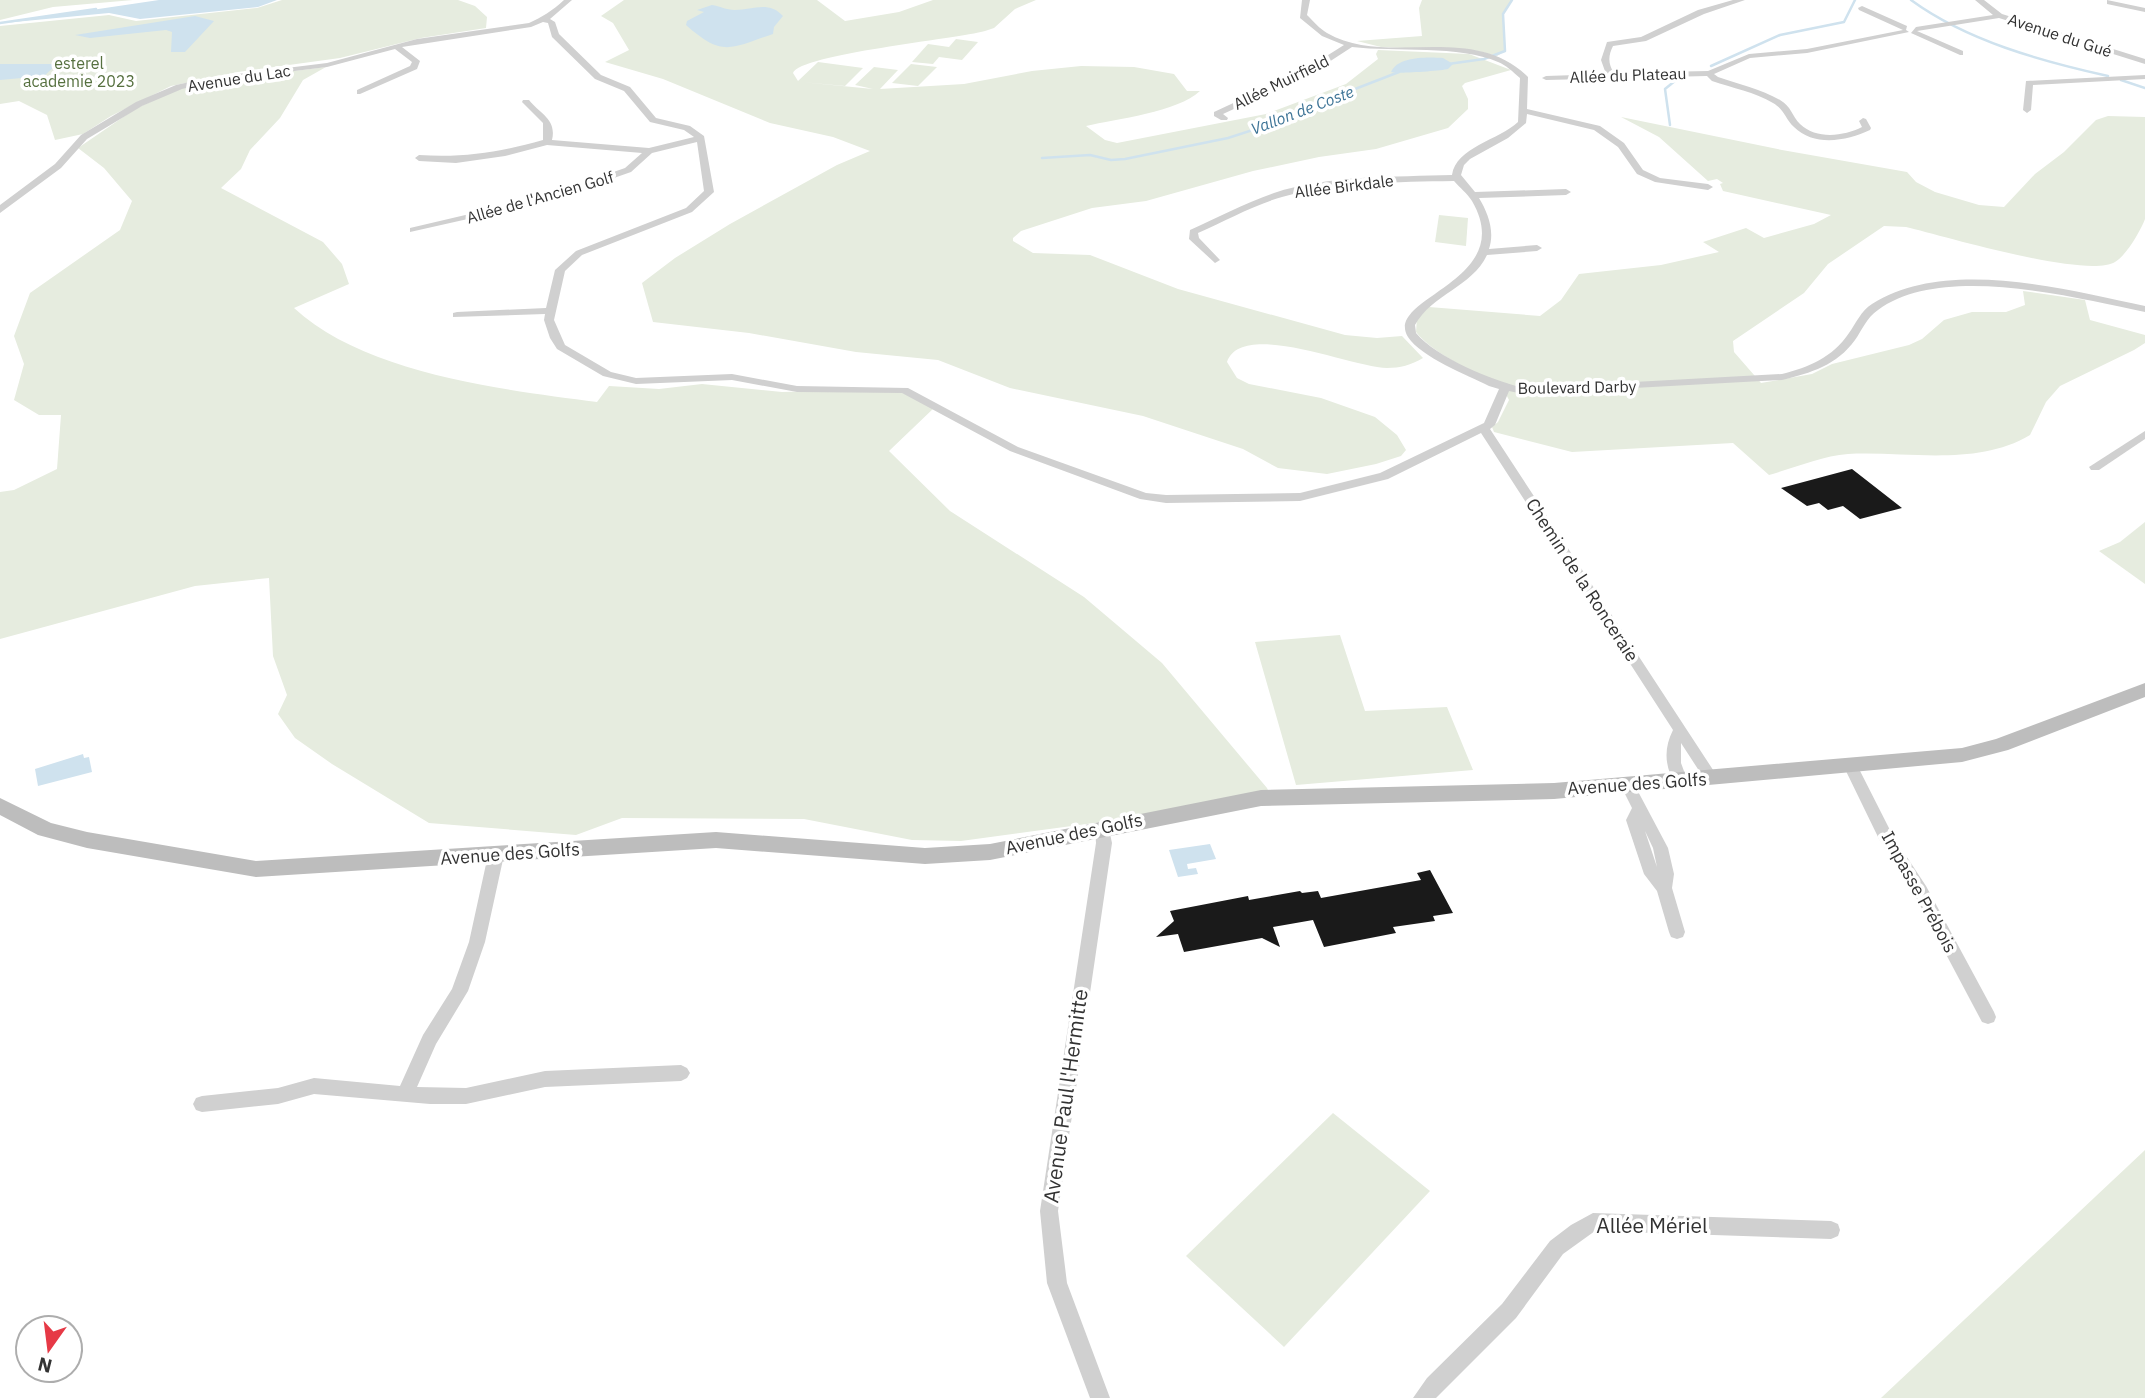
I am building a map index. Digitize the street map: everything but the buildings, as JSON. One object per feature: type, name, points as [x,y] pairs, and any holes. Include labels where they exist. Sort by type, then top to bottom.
[{"type":"main road","name":"Avenue des Golfs","points":[[0,806],[45,829],[86,840],[177,858],[256,869],[716,840],[925,856],[990,852],[1261,798],[1628,786],[1962,755],[2001,745],[2145,690]]},
{"type":"street","points":[[568,0],[540,22],[598,77],[634,94],[653,120],[695,131],[701,138],[709,182],[709,192],[689,210],[601,244],[570,260],[560,270],[549,311],[551,329],[561,347],[607,374],[644,381],[732,377],[796,389],[904,390],[1014,449],[1154,498],[1300,497],[1384,476],[1484,429],[1493,420],[1505,388]]},
{"type":"street","points":[[1306,0],[1303,16],[1312,28],[1351,44],[1391,50],[1465,51],[1501,61],[1518,70],[1524,77],[1522,123],[1512,135],[1462,160],[1456,178],[1473,195],[1486,228],[1484,253],[1537,248]]},
{"type":"street","points":[[1693,0],[1701,12]]},
{"type":"street","points":[[1612,76],[1606,70],[1604,55],[1610,44],[1643,39],[1701,12],[1741,0]]},
{"type":"street","name":"Avenue du Gué","points":[[1979,0],[1999,16],[2145,62]]},
{"type":"street","points":[[2110,2],[2145,10]]},
{"type":"street","points":[[1862,8],[1905,30]]},
{"type":"street","points":[[1863,121],[1867,128],[1852,135],[1832,138],[1813,135],[1798,127],[1787,108],[1715,79],[1709,74],[1749,56],[1807,51],[1905,30],[1915,31],[1999,16]]},
{"type":"street","name":"Avenue du Lac","points":[[0,210],[58,166],[84,137],[159,94],[202,81],[327,65],[416,41],[540,22]]},
{"type":"street","points":[[1915,31],[1960,53]]},
{"type":"street","name":"Allée Muirfield","points":[[1224,118],[1217,114],[1243,99],[1309,71],[1351,44]]},
{"type":"street","points":[[360,92],[414,67],[416,61],[397,47]]},
{"type":"street","name":"Allée du Plateau","points":[[1546,78],[1709,74]]},
{"type":"street","points":[[2027,110],[2029,83],[2145,78]]},
{"type":"street","points":[[526,102],[549,124],[551,130],[547,142]]},
{"type":"street","points":[[1524,111],[1597,128],[1620,145],[1640,172],[1658,180],[1708,187]]},
{"type":"street","name":"Allée de l'Ancien Golf","points":[[413,230],[479,217],[604,180],[628,170],[649,151],[701,138]]},
{"type":"street","points":[[419,158],[456,160],[493,155],[547,142],[649,151]]},
{"type":"street","name":"Allée Birkdale","points":[[1215,260],[1194,239],[1193,232],[1278,195],[1376,180],[1456,178]]},
{"type":"street","points":[[1473,195],[1566,192]]},
{"type":"street","name":"Boulevard Darby","points":[[1484,253],[1463,279],[1412,318],[1411,334],[1432,352],[1505,388],[1523,391],[1782,377],[1814,369],[1830,360],[1850,339],[1864,316],[1886,300],[1901,293],[1945,285],[2024,288],[2145,309]]},
{"type":"street","points":[[457,315],[549,311]]},
{"type":"street","name":"Chemin de la Ronceraie","points":[[1484,429],[1712,779]]},
{"type":"street","points":[[2095,467],[2145,434]]},
{"type":"street","points":[[1679,731],[1672,745],[1673,764],[1681,782]]},
{"type":"street","name":"Impasse Prébois","points":[[1851,767],[1887,839],[1920,890],[1988,1017]]},
{"type":"street","points":[[1628,786],[1639,809],[1634,820],[1652,874],[1664,888],[1676,932]]},
{"type":"street","name":"Avenue Paul l'Hermitte","points":[[1100,1398],[1057,1283],[1049,1211],[1104,843],[1103,829]]},
{"type":"street","points":[[405,1094],[429,1040],[460,991],[477,942],[496,855]]},
{"type":"street","points":[[202,1104],[278,1096],[314,1086],[466,1096],[545,1079],[681,1073]]},
{"type":"street","name":"Allée Mériel","points":[[1423,1398],[1519,1298],[1542,1261],[1563,1238],[1592,1222],[1830,1230]]},
{"type":"green space","points":[[0,0],[133,0],[53,7],[0,20]]},
{"type":"green space","name":"esterel academie 2023","points":[[282,0],[458,0],[475,6],[487,17],[486,28],[421,38],[340,58],[238,72],[171,86],[111,116],[83,134],[55,140],[47,115],[19,101],[0,104],[0,26],[109,15],[136,21],[257,8]]},
{"type":"green space","points":[[624,0],[817,0],[845,21],[899,12],[933,0],[1036,0],[1015,9],[994,28],[985,31],[849,53],[802,66],[793,73],[798,81],[818,62],[863,68],[845,86],[801,82],[873,89],[855,85],[874,67],[898,70],[880,89],[964,84],[1032,71],[1081,66],[1134,67],[1174,74],[1187,91],[1200,91],[1162,109],[1086,126],[1105,140],[1117,143],[1266,114],[1346,84],[1378,59],[1378,50],[1469,54],[1511,70],[1465,83],[1462,86],[1468,99],[1468,109],[1448,128],[1376,149],[1319,157],[1253,171],[1146,201],[1092,208],[1021,231],[1013,238],[1013,241],[1033,253],[1090,255],[1178,289],[1345,335],[1377,338],[1402,336],[1423,358],[1405,366],[1387,368],[1300,349],[1254,345],[1237,350],[1227,362],[1237,378],[1249,384],[1321,398],[1375,417],[1397,435],[1406,450],[1401,456],[1376,464],[1327,474],[1278,468],[1243,449],[1143,416],[1010,388],[938,360],[856,352],[749,333],[653,322],[642,283],[675,258],[730,224],[837,165],[870,151],[833,137],[770,123],[663,79],[605,62],[629,50],[613,23],[601,16]]},
{"type":"green space","points":[[1422,0],[1512,0],[1503,14],[1505,51],[1497,56],[1478,51],[1381,47],[1357,41],[1422,36],[1419,8]]},
{"type":"green space","points":[[956,39],[978,42],[962,60],[939,57],[933,64],[912,62],[928,44],[949,47]]},
{"type":"green space","points":[[911,64],[937,67],[918,86],[892,83]]},
{"type":"green space","points":[[326,67],[303,80],[280,118],[250,150],[241,169],[221,188],[323,242],[342,264],[349,284],[294,308],[324,330],[358,349],[397,364],[521,392],[597,402],[609,386],[659,389],[702,384],[782,392],[894,389],[935,407],[889,451],[950,511],[1084,597],[1162,663],[1267,788],[1272,799],[961,841],[912,840],[804,819],[622,818],[576,835],[429,823],[332,764],[295,738],[278,714],[287,695],[273,656],[269,578],[195,586],[0,639],[0,492],[14,490],[57,469],[61,415],[39,415],[14,400],[24,364],[14,336],[30,293],[120,230],[132,201],[104,168],[78,148],[135,109],[189,84]]},
{"type":"green space","points":[[2108,116],[2145,117],[2145,219],[2128,249],[2115,262],[2099,266],[2046,261],[1906,227],[1884,226],[1828,264],[1804,293],[1733,341],[1734,352],[1761,383],[1812,374],[1832,364],[1909,345],[1922,339],[1944,320],[1972,312],[2006,312],[2025,305],[2023,291],[2085,300],[2090,320],[2145,335],[2145,343],[2134,350],[2060,386],[2046,402],[2030,435],[2009,445],[1965,454],[1838,455],[1769,475],[1733,443],[1572,452],[1494,432],[1492,427],[1498,422],[1509,400],[1500,383],[1443,355],[1416,332],[1417,318],[1429,307],[1540,316],[1561,300],[1579,274],[1661,265],[1719,252],[1703,242],[1746,228],[1764,238],[1814,224],[1831,215],[1723,191],[1720,184],[1723,183],[1717,179],[1708,181],[1659,137],[1621,117],[1907,172],[1916,182],[1935,192],[1979,205],[2004,207],[2035,174],[2064,152],[2096,120]]},
{"type":"green space","points":[[1439,215],[1468,218],[1466,246],[1435,242]]},
{"type":"green space","points":[[2145,522],[2145,584],[2099,551],[2120,542]]},
{"type":"green space","points":[[1340,635],[1365,711],[1447,707],[1473,770],[1296,785],[1255,642]]},
{"type":"green space","points":[[1333,1113],[1430,1191],[1284,1347],[1186,1256]]},
{"type":"green space","points":[[2145,1150],[2145,1398],[1881,1398]]},
{"type":"water","points":[[159,0],[277,0],[258,7],[140,19],[109,13],[4,23]]},
{"type":"water","points":[[712,5],[735,10],[766,7],[783,16],[774,27],[773,34],[737,46],[719,46],[686,25],[687,21],[704,12],[697,10]]},
{"type":"water","points":[[195,16],[214,21],[185,52],[171,52],[172,32],[166,30],[90,38],[75,35]]},
{"type":"water","points":[[1443,58],[1453,64],[1448,69],[1391,72],[1407,60]]},
{"type":"water","points":[[0,64],[55,66],[44,76],[0,80]]},
{"type":"water","points":[[83,754],[84,758],[89,757],[92,772],[38,786],[35,769]]},
{"type":"water","points":[[1210,844],[1216,859],[1187,864],[1188,869],[1196,868],[1198,874],[1178,877],[1169,850]]},
{"type":"waterway","name":"Vallon de Coste","points":[[1448,64],[1484,59],[1505,51],[1503,14],[1512,0]]},
{"type":"waterway","points":[[1711,66],[1780,35],[1844,22],[1855,0]]},
{"type":"waterway","points":[[1911,0],[1956,27],[2005,48],[2108,76]]},
{"type":"waterway","points":[[0,23],[96,9]]},
{"type":"waterway","name":"Vallon de Coste","points":[[1042,158],[1090,155],[1111,160],[1125,159],[1228,138],[1290,118],[1311,106],[1399,72]]},
{"type":"waterway","points":[[1670,125],[1665,89],[1681,76]]},
{"type":"waterway","points":[[2121,80],[2145,88]]}]
